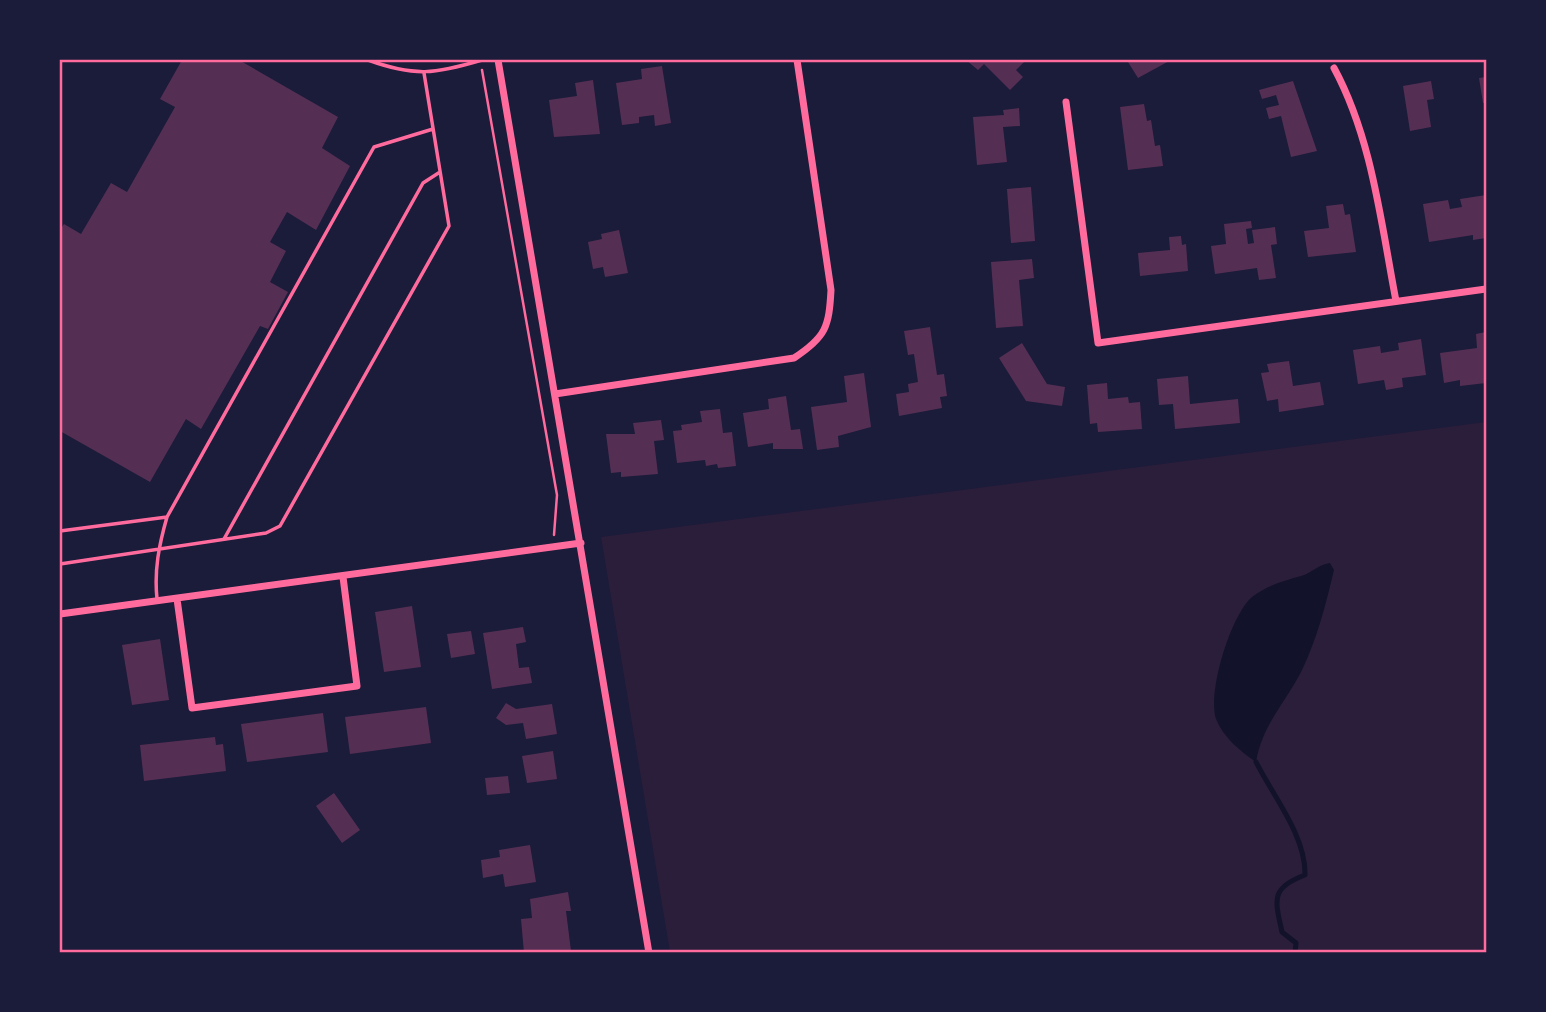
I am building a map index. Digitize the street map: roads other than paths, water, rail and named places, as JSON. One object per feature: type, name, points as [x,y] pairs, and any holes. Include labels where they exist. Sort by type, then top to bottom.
[{"type":"street","points":[[498,60],[649,953]]},
{"type":"street","points":[[555,394],[794,358],[817,343],[829,322],[831,290],[797,60]]},
{"type":"street","points":[[1334,68],[1351,99],[1371,174],[1396,301]]},
{"type":"street","points":[[1066,102],[1098,343],[1486,289]]},
{"type":"street","points":[[60,614],[581,543]]},
{"type":"street","points":[[177,599],[192,708],[357,685],[343,577]]},
{"type":"lane","points":[[369,60],[400,72],[424,73],[481,60]]},
{"type":"lane","points":[[60,564],[266,533],[279,526],[449,226],[424,73]]},
{"type":"lane","points":[[158,601],[155,579],[158,549],[167,517],[374,147],[434,128]]},
{"type":"lane","points":[[223,539],[423,183],[440,172]]},
{"type":"lane","points":[[60,531],[167,517]]},
{"type":"waterway","points":[[1256,762],[1294,831],[1304,860],[1305,875],[1280,890],[1277,903],[1282,932],[1296,943],[1295,953]]}]
